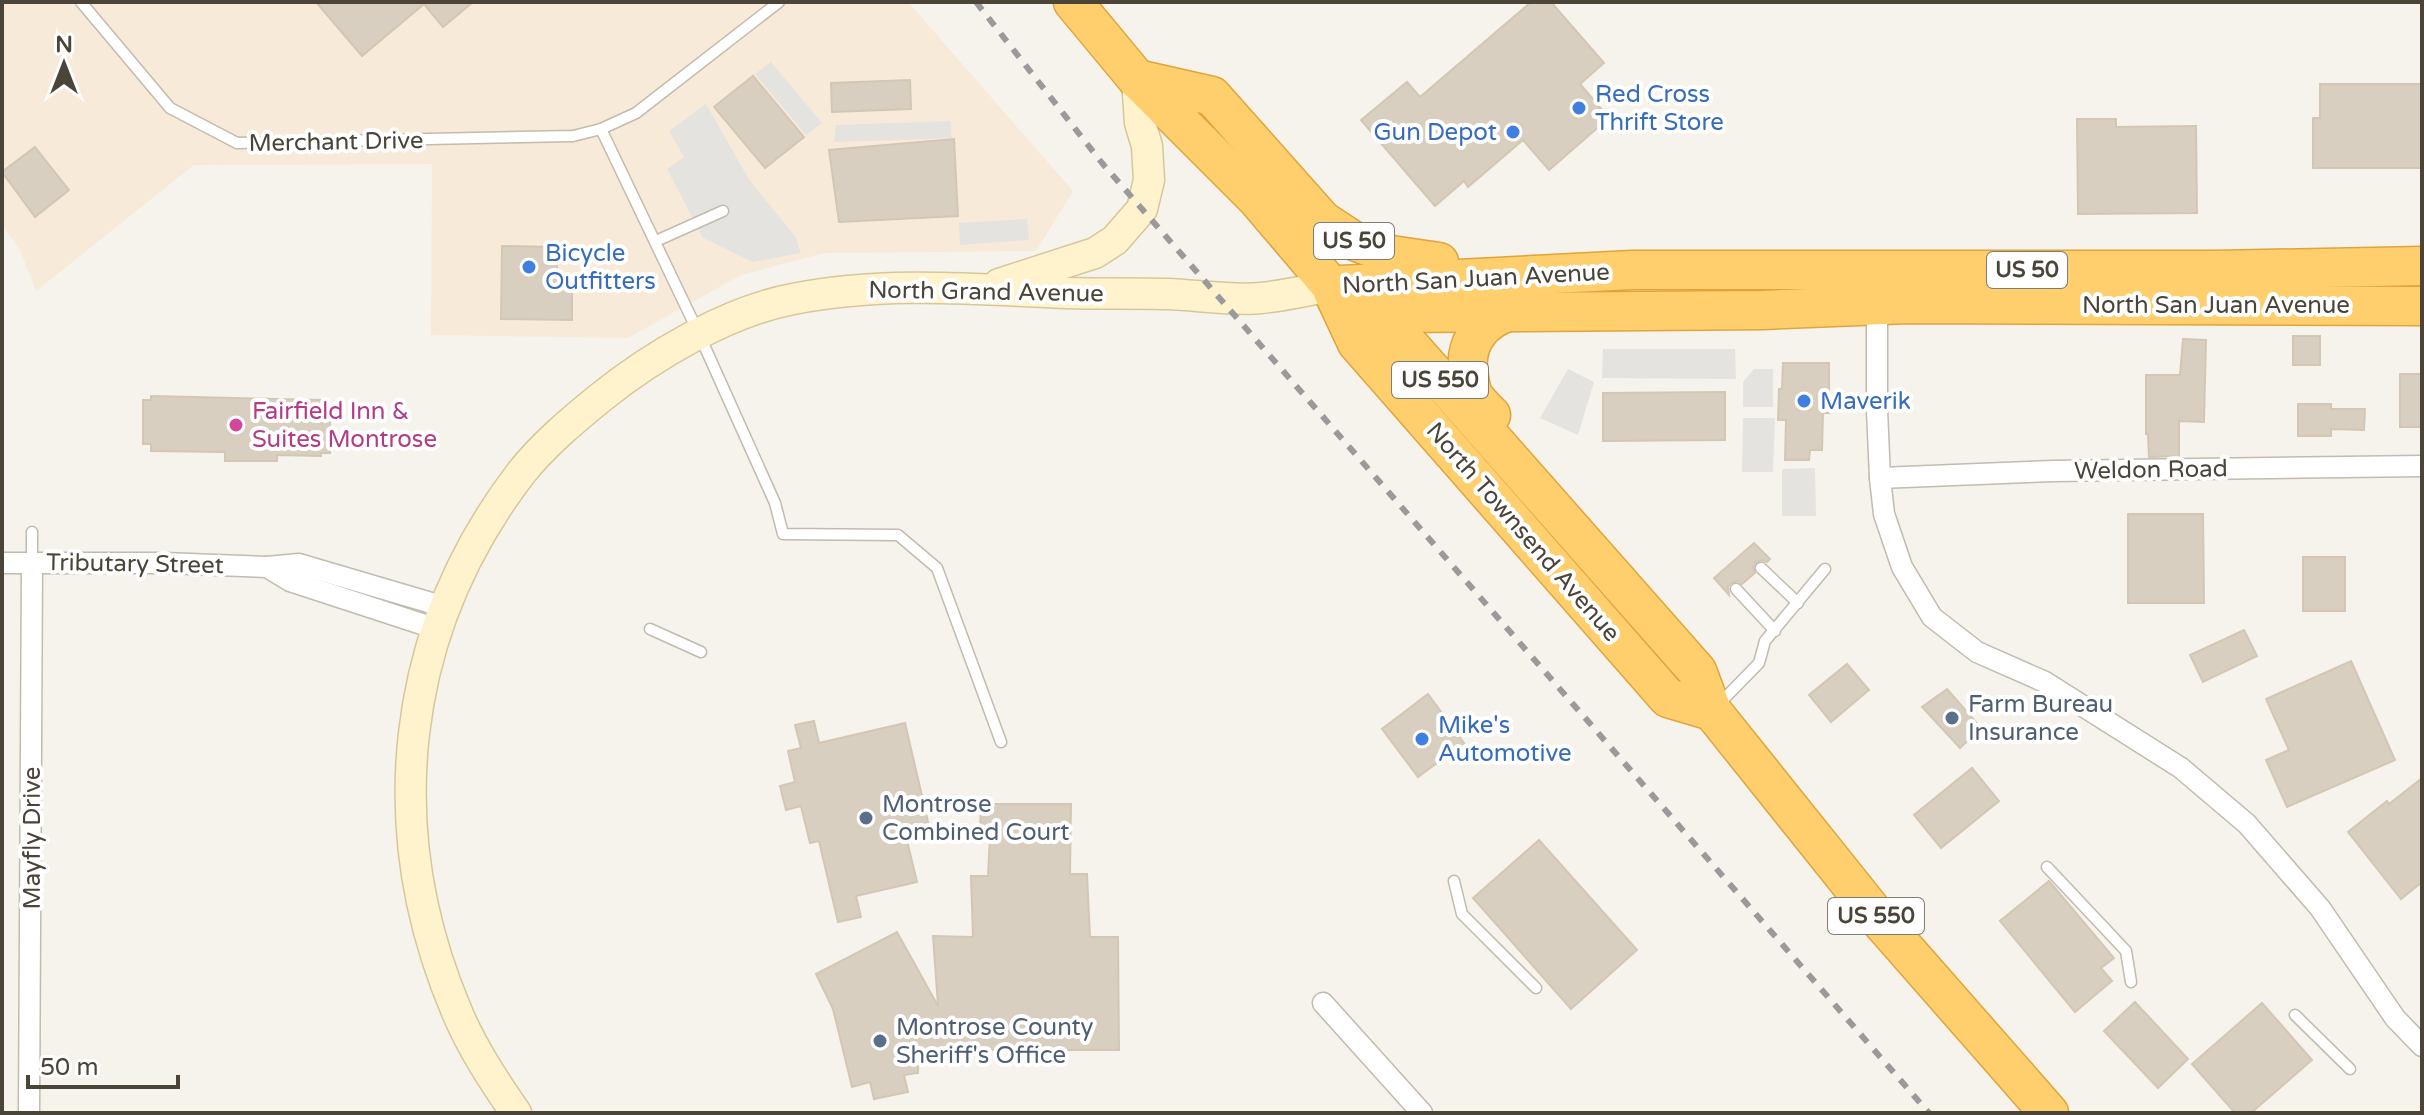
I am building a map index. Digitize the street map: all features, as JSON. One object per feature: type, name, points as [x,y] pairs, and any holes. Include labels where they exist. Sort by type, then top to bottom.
[{"type":"highway","name":"North Townsend Avenue","points":[[1073,2],[1137,79],[1257,199],[1331,286],[1411,347],[1697,671],[1712,711],[1877,917],[2049,1113]]},
{"type":"highway","name":"US 50","points":[[1137,79],[1212,96],[1323,221],[1352,240],[1391,255],[1416,260],[1584,264],[1632,270]]},
{"type":"highway","name":"North San Juan Avenue","points":[[1331,286],[1399,313],[1507,312],[1739,290],[2215,270],[2422,266]]},
{"type":"highway","name":"North San Juan Avenue","points":[[1331,286],[1632,270],[1739,290],[1877,306],[2422,306]]},
{"type":"highway","name":"North Townsend Avenue","points":[[1331,286],[1357,343],[1668,698],[1712,711]]},
{"type":"highway","points":[[1507,312],[1491,319],[1471,340],[1468,369],[1472,395],[1579,513],[1588,547]]},
{"type":"street","points":[[987,288],[1095,253],[1115,240],[1142,209],[1149,180],[1137,79]]},
{"type":"street","name":"North Grand Avenue","points":[[516,1113],[486,1070],[457,1013],[435,952],[418,885],[409,820],[411,765],[417,713],[452,587],[484,527],[524,470],[576,417],[630,374],[666,351],[699,334],[788,299],[838,291],[938,286],[1259,299],[1331,286]]},
{"type":"street","points":[[1877,306],[1880,478],[1884,514],[1893,545],[1914,589],[1932,617],[1977,652],[2045,682],[2181,768],[2247,824],[2320,908],[2395,1018],[2422,1046]]},
{"type":"street","name":"Weldon Road","points":[[1880,478],[2040,471],[2422,466]]},
{"type":"street","name":"Tributary Street","points":[[2,563],[267,567],[290,581],[441,618]]},
{"type":"street","name":"Mayfly Drive","points":[[29,1113],[32,563]]},
{"type":"street","points":[[1323,1003],[1422,1113]]},
{"type":"lane","name":"Merchant Drive","points":[[81,2],[170,108],[237,143],[548,139],[601,129],[636,113],[779,2]]},
{"type":"lane","points":[[601,129],[656,241],[775,503],[783,534],[898,535],[937,568],[1001,742]]},
{"type":"lane","points":[[656,241],[723,211]]},
{"type":"lane","points":[[32,532],[32,563]]},
{"type":"lane","points":[[1761,568],[1798,603]]},
{"type":"lane","points":[[1712,711],[1759,663],[1765,641],[1825,569]]},
{"type":"lane","points":[[1736,589],[1775,631]]},
{"type":"lane","points":[[650,629],[701,652]]},
{"type":"lane","points":[[2047,867],[2126,951],[2131,982]]},
{"type":"lane","points":[[1454,881],[1462,914],[1536,988]]},
{"type":"lane","points":[[2295,1015],[2350,1069]]},
{"type":"shaded area","points":[[2,2],[908,2],[1073,191],[1036,251],[825,253],[741,275],[628,338],[431,335],[432,164],[194,165],[36,291],[20,250],[2,224]]},
{"type":"shaded area","points":[[771,62],[822,123],[806,135],[755,74]]},
{"type":"shaded area","points":[[706,104],[750,181],[795,236],[801,253],[753,262],[703,238],[667,169],[684,157],[669,131]]},
{"type":"shaded area","points":[[950,121],[952,138],[834,142],[836,125]]},
{"type":"shaded area","points":[[1027,219],[1029,240],[960,245],[959,223]]},
{"type":"shaded area","points":[[1603,349],[1735,349],[1736,379],[1602,378]]},
{"type":"shaded area","points":[[1568,369],[1594,382],[1578,435],[1540,418]]},
{"type":"shaded area","points":[[1754,369],[1773,369],[1773,407],[1743,407],[1743,382]]},
{"type":"shaded area","points":[[1743,418],[1775,418],[1773,472],[1742,472]]},
{"type":"shaded area","points":[[1815,468],[1816,516],[1782,516],[1782,469]]},
{"type":"building","points":[[316,2],[473,2],[443,27],[424,4],[362,56]]},
{"type":"building","points":[[1531,2],[1551,2],[1604,63],[1580,84],[1609,118],[1549,170],[1523,140],[1468,187],[1464,181],[1435,206],[1361,120],[1407,82],[1420,97]]},
{"type":"building","points":[[753,76],[804,137],[765,168],[714,107]]},
{"type":"building","points":[[910,80],[911,109],[832,112],[831,83]]},
{"type":"building","points":[[2320,84],[2422,84],[2422,168],[2313,168],[2313,118],[2320,118]]},
{"type":"building","points":[[2077,119],[2116,119],[2116,127],[2196,126],[2197,213],[2078,214]]},
{"type":"building","points":[[954,139],[958,216],[839,222],[829,150]]},
{"type":"building","points":[[35,147],[69,190],[35,217],[2,172]]},
{"type":"building","name":"Bicycle Outfitters","points":[[502,246],[557,247],[557,286],[572,286],[572,320],[501,319]]},
{"type":"building","points":[[2293,336],[2320,336],[2320,365],[2293,365]]},
{"type":"building","points":[[2183,339],[2206,340],[2204,422],[2179,421],[2179,456],[2149,457],[2146,375],[2180,375]]},
{"type":"building","name":"Maverik","points":[[1783,363],[1829,363],[1829,413],[1823,413],[1822,450],[1810,450],[1809,460],[1785,460],[1786,420],[1778,420]]},
{"type":"building","points":[[2400,374],[2422,374],[2422,427],[2400,427]]},
{"type":"building","points":[[1725,392],[1725,440],[1603,441],[1603,393]]},
{"type":"building","name":"Fairfield Inn & Suites Montrose","points":[[151,396],[323,400],[323,407],[330,407],[330,453],[321,453],[321,456],[277,455],[277,461],[225,461],[225,452],[151,451],[151,444],[143,444],[143,400],[151,400]]},
{"type":"building","points":[[2298,404],[2331,404],[2331,409],[2365,409],[2364,430],[2331,429],[2331,436],[2298,436]]},
{"type":"building","points":[[2128,514],[2203,514],[2204,603],[2128,603]]},
{"type":"building","points":[[1754,543],[1770,559],[1756,562],[1753,567],[1755,573],[1742,584],[1738,581],[1731,583],[1729,595],[1714,578]]},
{"type":"building","points":[[2303,557],[2345,557],[2345,611],[2303,611]]},
{"type":"building","points":[[2244,630],[2257,656],[2203,682],[2190,655]]},
{"type":"building","points":[[2351,661],[2395,760],[2287,807],[2266,760],[2289,750],[2266,699]]},
{"type":"building","points":[[1847,664],[1869,690],[1831,722],[1809,695]]},
{"type":"building","name":"Farm Bureau Insurance","points":[[1947,689],[1981,728],[1960,748],[1922,707]]},
{"type":"building","points":[[1428,694],[1464,743],[1418,777],[1382,729]]},
{"type":"building","name":"Montrose Combined Court","points":[[814,721],[819,743],[905,723],[929,826],[905,832],[917,882],[856,896],[861,917],[838,922],[819,841],[810,843],[801,806],[786,810],[780,786],[795,782],[788,751],[801,748],[795,725]]},
{"type":"building","points":[[1972,768],[1999,801],[1941,848],[1914,815]]},
{"type":"building","points":[[2422,778],[2422,882],[2401,899],[2348,832]]},
{"type":"building","points":[[981,804],[1071,804],[1070,874],[1087,874],[1090,937],[1118,937],[1119,1050],[919,1050],[918,1073],[904,1075],[908,1092],[874,1099],[870,1082],[852,1087],[833,1009],[816,974],[897,932],[938,1006],[933,936],[973,937],[971,876],[988,876],[990,835],[980,835]]},
{"type":"building","points":[[1539,840],[1637,950],[1571,1009],[1473,898]]},
{"type":"building","points":[[2049,881],[2114,958],[2101,968],[2112,981],[2075,1012],[2000,921]]},
{"type":"building","points":[[2135,1002],[2188,1059],[2158,1088],[2104,1031]]},
{"type":"building","points":[[2262,1003],[2312,1060],[2251,1113],[2235,1113],[2192,1064]]},
{"type":"railway","points":[[976,2],[1102,163],[1929,1113]]},
{"type":"place","name":"Red Cross Thrift Store","points":[[1579,108]]},
{"type":"place","name":"Gun Depot","points":[[1513,132]]},
{"type":"place","name":"Bicycle Outfitters","points":[[529,267]]},
{"type":"place","name":"Maverik","points":[[1804,401]]},
{"type":"place","name":"Fairfield Inn & Suites Montrose","points":[[236,425]]},
{"type":"place","name":"Farm Bureau Insurance","points":[[1952,718]]},
{"type":"place","name":"Mike's Automotive","points":[[1422,739]]},
{"type":"place","name":"Montrose Combined Court","points":[[866,818]]},
{"type":"place","name":"Montrose County Sheriff's Office","points":[[880,1041]]}]
